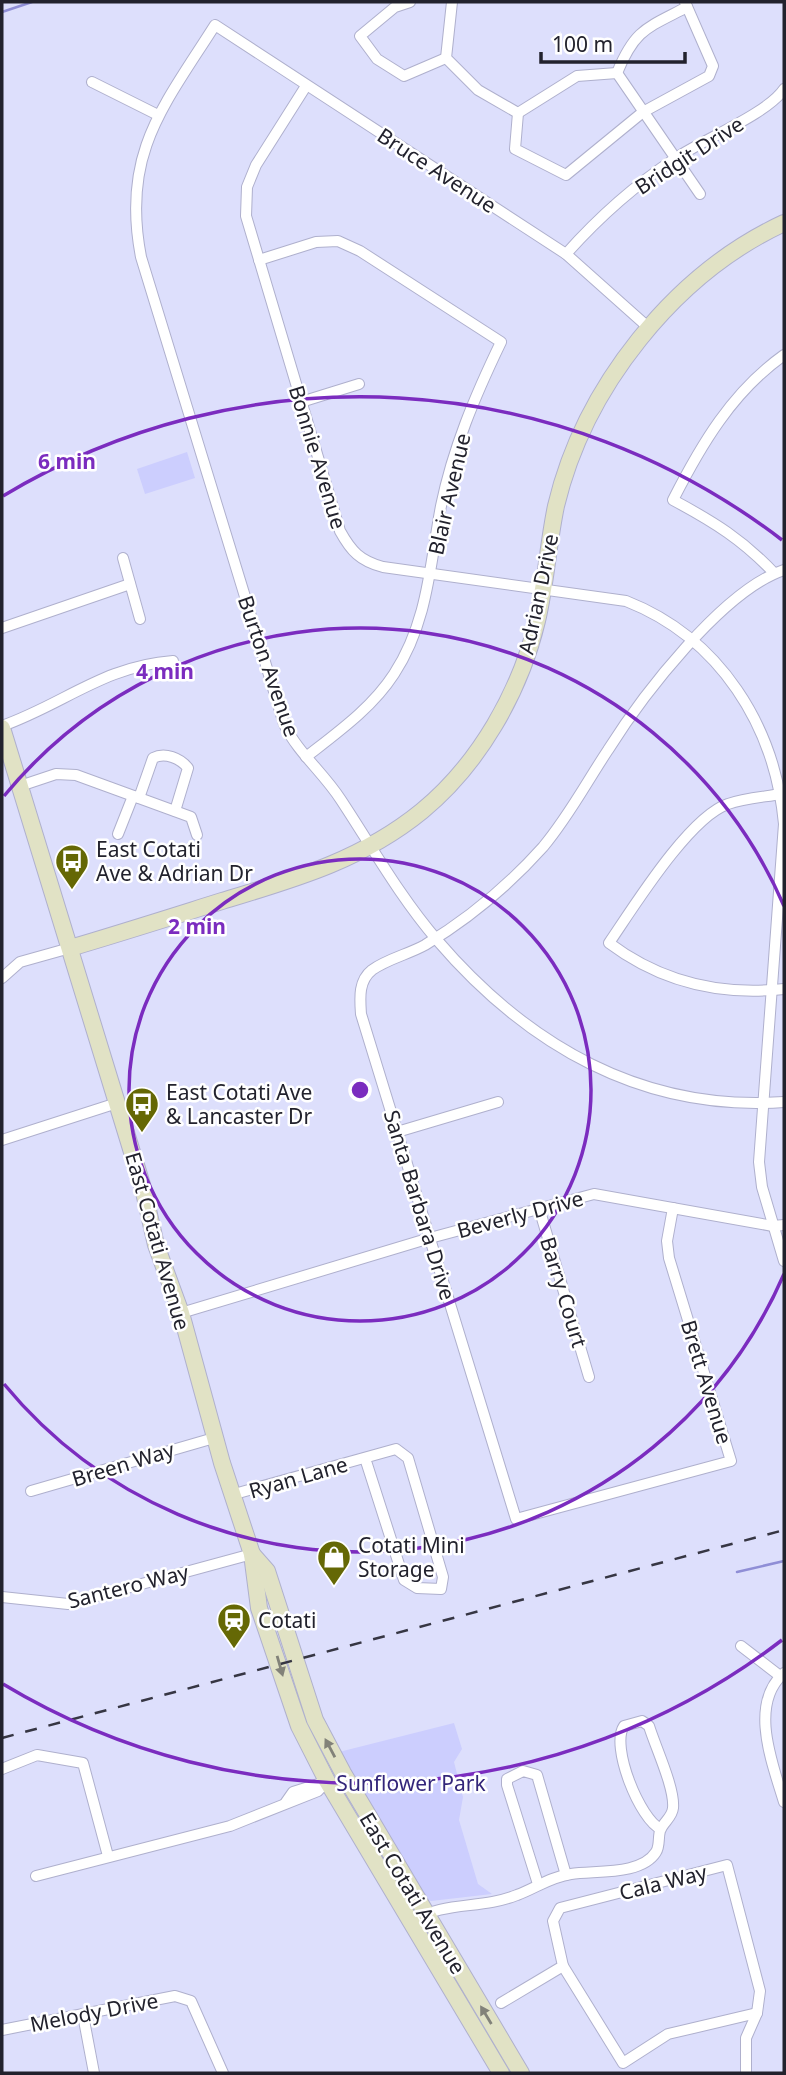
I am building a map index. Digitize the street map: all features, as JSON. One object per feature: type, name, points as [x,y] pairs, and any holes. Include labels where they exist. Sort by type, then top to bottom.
[{"type":"main road","name":"Adrian Drive","points":[[70,948],[322,870],[370,847],[422,811],[458,775],[489,732],[514,688],[530,646],[557,504],[573,454],[599,400],[649,328],[697,281],[735,252],[784,223]]},
{"type":"main road","name":"East Cotati Avenue","points":[[2,727],[143,1188],[156,1245],[181,1313],[231,1495],[252,1553],[259,1608],[299,1726],[327,1782],[501,2073]]},
{"type":"main road","name":"East Cotati Avenue","points":[[252,1553],[267,1571],[309,1704],[343,1773],[521,2073]]},
{"type":"street","points":[[410,2],[395,7],[360,36],[377,59],[404,76],[446,58]]},
{"type":"street","points":[[446,58],[452,2]]},
{"type":"street","points":[[517,113],[514,149],[566,175],[643,112],[709,76],[713,65],[686,4],[641,31],[627,49],[617,74]]},
{"type":"street","name":"Bruce Avenue","points":[[215,24],[566,254],[649,328]]},
{"type":"street","name":"Burton Avenue","points":[[215,24],[158,115],[143,149],[136,181],[135,210],[141,257],[284,724],[294,745],[323,774],[370,847],[436,938],[485,992],[520,1021],[576,1059],[661,1092],[764,1103],[784,1102]]},
{"type":"street","points":[[446,58],[478,90],[517,113]]},
{"type":"street","points":[[517,113],[577,76],[617,74]]},
{"type":"street","points":[[617,74],[700,194]]},
{"type":"street","points":[[92,82],[158,115]]},
{"type":"street","name":"Bonnie Avenue","points":[[306,86],[256,165],[247,187],[246,216],[340,531],[350,549],[365,563],[430,575],[626,601],[648,610],[693,642],[734,686],[748,706],[769,748],[781,794],[783,855],[779,990],[759,1162],[762,1187],[779,1226],[784,1261]]},
{"type":"street","name":"Bridgit Drive","points":[[566,254],[618,202],[675,158],[766,108],[784,89]]},
{"type":"street","name":"Blair Avenue","points":[[259,260],[316,242],[338,241],[360,251],[501,342],[474,399],[453,455],[417,628],[394,673],[365,709],[306,757]]},
{"type":"street","points":[[779,572],[748,545],[715,522],[673,500],[704,442],[730,406],[755,379],[784,355]]},
{"type":"street","points":[[301,402],[359,384]]},
{"type":"street","points":[[123,558],[140,619]]},
{"type":"street","name":"Santa Barbara Drive","points":[[516,1519],[361,1014],[359,992],[371,971],[436,938],[481,906],[542,847],[577,804],[636,708],[693,642],[739,597],[779,572]]},
{"type":"street","points":[[2,628],[130,584]]},
{"type":"street","points":[[2,727],[56,704],[110,674],[133,666],[173,661]]},
{"type":"street","points":[[118,834],[153,758],[160,754],[169,755],[188,768],[175,811]]},
{"type":"street","points":[[20,786],[65,773],[191,817],[197,835]]},
{"type":"street","points":[[779,990],[733,989],[659,975],[609,943],[688,835],[706,815],[726,804],[781,794]]},
{"type":"street","points":[[2,978],[20,962],[70,948]]},
{"type":"street","points":[[397,1132],[498,1102]]},
{"type":"street","points":[[2,1140],[117,1103]]},
{"type":"street","name":"Beverly Drive","points":[[181,1313],[430,1238],[594,1194],[779,1226]]},
{"type":"street","name":"Barry Court","points":[[539,1208],[589,1377]]},
{"type":"street","name":"Brett Avenue","points":[[516,1519],[731,1461],[669,1258],[667,1241],[673,1208]]},
{"type":"street","name":"Breen Way","points":[[31,1491],[214,1437]]},
{"type":"street","name":"Ryan Lane","points":[[231,1495],[396,1449],[408,1458],[443,1577],[441,1589],[417,1588],[404,1580],[365,1458]]},
{"type":"street","name":"Santero Way","points":[[2,1597],[68,1604],[252,1553]]},
{"type":"street","points":[[741,1646],[782,1675],[765,1709],[765,1720],[766,1742],[784,1802]]},
{"type":"street","points":[[409,1922],[438,1908],[485,1904],[517,1895],[538,1884],[566,1875],[617,1871],[649,1859],[657,1851],[660,1829],[671,1815],[673,1800],[649,1726],[642,1721],[635,1722],[624,1726],[618,1746],[635,1793],[651,1825],[660,1829]]},
{"type":"street","points":[[2,1769],[37,1755],[83,1763],[108,1856]]},
{"type":"street","points":[[538,1884],[507,1785],[507,1779],[523,1771],[537,1775],[566,1875]]},
{"type":"street","points":[[36,1876],[230,1826],[318,1791],[343,1773]]},
{"type":"street","name":"Cala Way","points":[[563,1966],[553,1921],[560,1908],[727,1865],[760,1991],[757,2013],[746,2038],[746,2073]]},
{"type":"street","points":[[501,2003],[563,1966],[623,2063],[668,2034],[757,2013]]},
{"type":"street","name":"Melody Drive","points":[[2,2030],[175,1996],[191,2001],[223,2073]]},
{"type":"street","points":[[83,2015],[94,2073]]},
{"type":"green space","points":[[187,452],[195,478],[145,494],[137,469]]},
{"type":"green space","name":"Sunflower Park","points":[[454,1723],[462,1749],[454,1762],[463,1797],[459,1820],[478,1884],[492,1894],[431,1901],[423,1897],[339,1752]]},
{"type":"waterway","points":[[2,12],[32,2]]},
{"type":"waterway","points":[[737,1572],[784,1561]]},
{"type":"railway","points":[[2,1738],[784,1530]]},
{"type":"place","name":"East Cotati Ave & Adrian Dr","points":[[72,891]]},
{"type":"place","name":"East Cotati Ave & Lancaster Dr","points":[[142,1134]]},
{"type":"place","name":"Cotati Mini Storage","points":[[334,1587]]},
{"type":"place","name":"Cotati","points":[[234,1650]]}]
